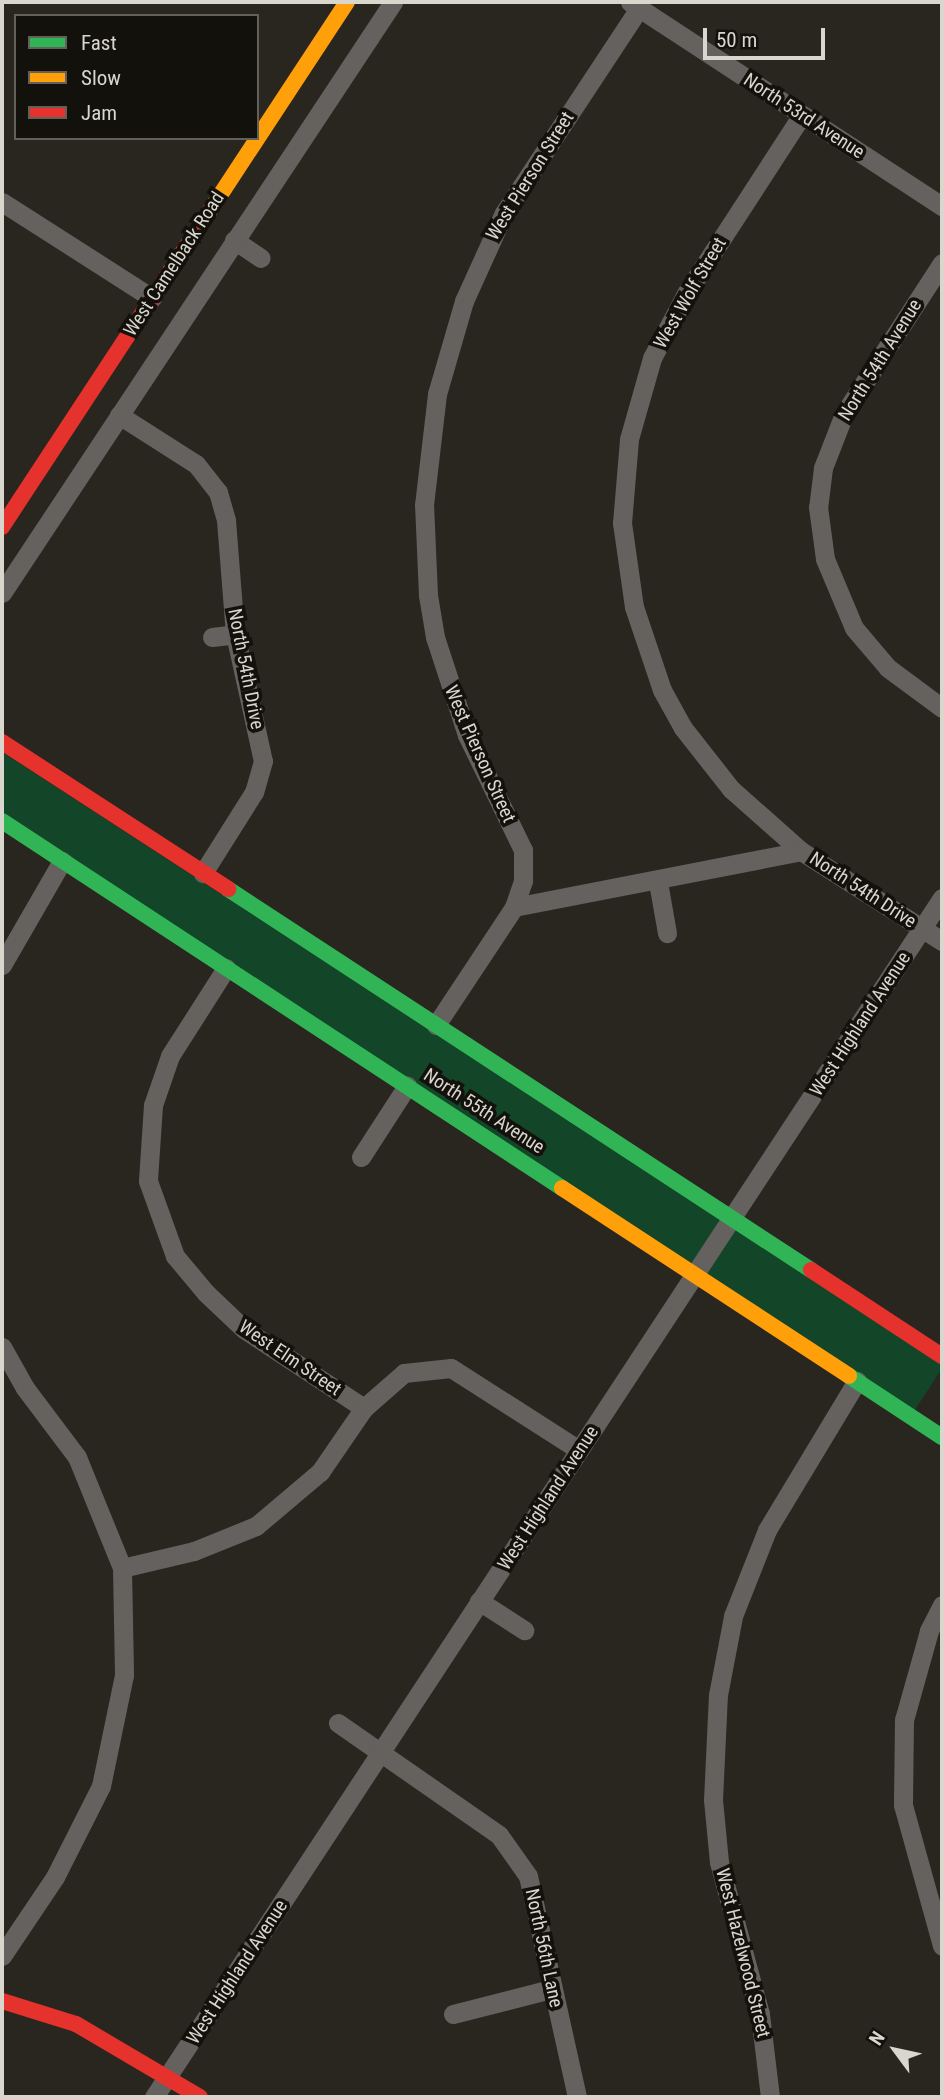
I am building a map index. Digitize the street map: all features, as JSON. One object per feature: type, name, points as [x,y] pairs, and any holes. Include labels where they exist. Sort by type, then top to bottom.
[{"type":"street","name":"West Camelback Road","points":[[259,136],[347,2]]},
{"type":"street","name":"West Camelback Road","points":[[2,593],[233,240],[393,2]]},
{"type":"street","name":"North 53rd Avenue","points":[[635,5],[942,206]]},
{"type":"street","name":"West Pierson Street","points":[[436,1025],[514,908],[523,881],[523,850],[467,735],[435,636],[424,548],[431,433],[448,345],[481,259],[532,167],[635,5]]},
{"type":"street","name":"West Wolf Street","points":[[801,851],[731,789],[683,728],[662,690],[634,607],[622,523],[629,439],[652,358],[687,292],[802,115]]},
{"type":"street","name":"West Camelback Road","points":[[2,527],[256,140]]},
{"type":"street","points":[[2,202],[152,298]]},
{"type":"street","name":"West Camelback Road","points":[[233,240],[261,258]]},
{"type":"street","name":"North 54th Avenue","points":[[942,263],[844,414],[823,468],[818,508],[825,559],[854,628],[888,668],[942,708]]},
{"type":"street","name":"North 54th Drive","points":[[119,415],[196,464],[218,492],[226,520],[235,634],[260,742],[261,775],[203,873]]},
{"type":"street","points":[[212,637],[235,634]]},
{"type":"street","points":[[2,742],[942,1356]]},
{"type":"street","name":"North 55th Avenue","points":[[2,821],[942,1437]]},
{"type":"street","name":"North 54th Drive","points":[[514,908],[658,882],[801,851],[942,941]]},
{"type":"street","points":[[2,965],[62,861]]},
{"type":"street","points":[[658,882],[667,933]]},
{"type":"street","name":"West Highland Avenue","points":[[154,2097],[942,898]]},
{"type":"street","name":"West Elm Street","points":[[226,968],[170,1055],[153,1105],[148,1181],[174,1256],[206,1293],[244,1329],[364,1408]]},
{"type":"street","points":[[361,1157],[407,1086]]},
{"type":"street","points":[[2,1348],[77,1457],[122,1568],[124,1675],[101,1786],[55,1877],[2,1956]]},
{"type":"street","points":[[122,1568],[194,1551],[256,1526],[320,1472],[364,1408],[404,1373],[451,1368],[579,1450]]},
{"type":"street","name":"West Hazelwood Street","points":[[770,2097],[760,2014],[719,1861],[713,1800],[718,1695],[733,1616],[767,1530],[857,1381]]},
{"type":"street","points":[[479,1601],[524,1630]]},
{"type":"street","points":[[942,1605],[929,1631],[904,1720],[902,1805],[942,1946]]},
{"type":"street","name":"North 56th Lane","points":[[338,1723],[499,1835],[528,1875],[551,1989],[577,2097]]},
{"type":"street","points":[[453,2014],[551,1989]]},
{"type":"street","points":[[2,2001],[76,2024],[200,2097]]},
{"type":"green space","points":[[2,752],[942,1362],[942,1368],[913,1413],[2,821]]},
{"type":"traffic: fast","points":[[2,821],[562,1188]]},
{"type":"traffic: fast","points":[[228,889],[811,1270]]},
{"type":"traffic: fast","points":[[849,1376],[942,1437]]},
{"type":"traffic: slow","points":[[259,136],[347,2]]},
{"type":"traffic: slow","points":[[213,206],[256,140]]},
{"type":"traffic: slow","points":[[562,1188],[849,1376]]},
{"type":"traffic: jam","points":[[2,527],[213,206]]},
{"type":"traffic: jam","points":[[2,742],[228,889]]},
{"type":"traffic: jam","points":[[811,1270],[942,1356]]},
{"type":"traffic: jam","points":[[2,2001],[76,2024],[200,2097]]}]
